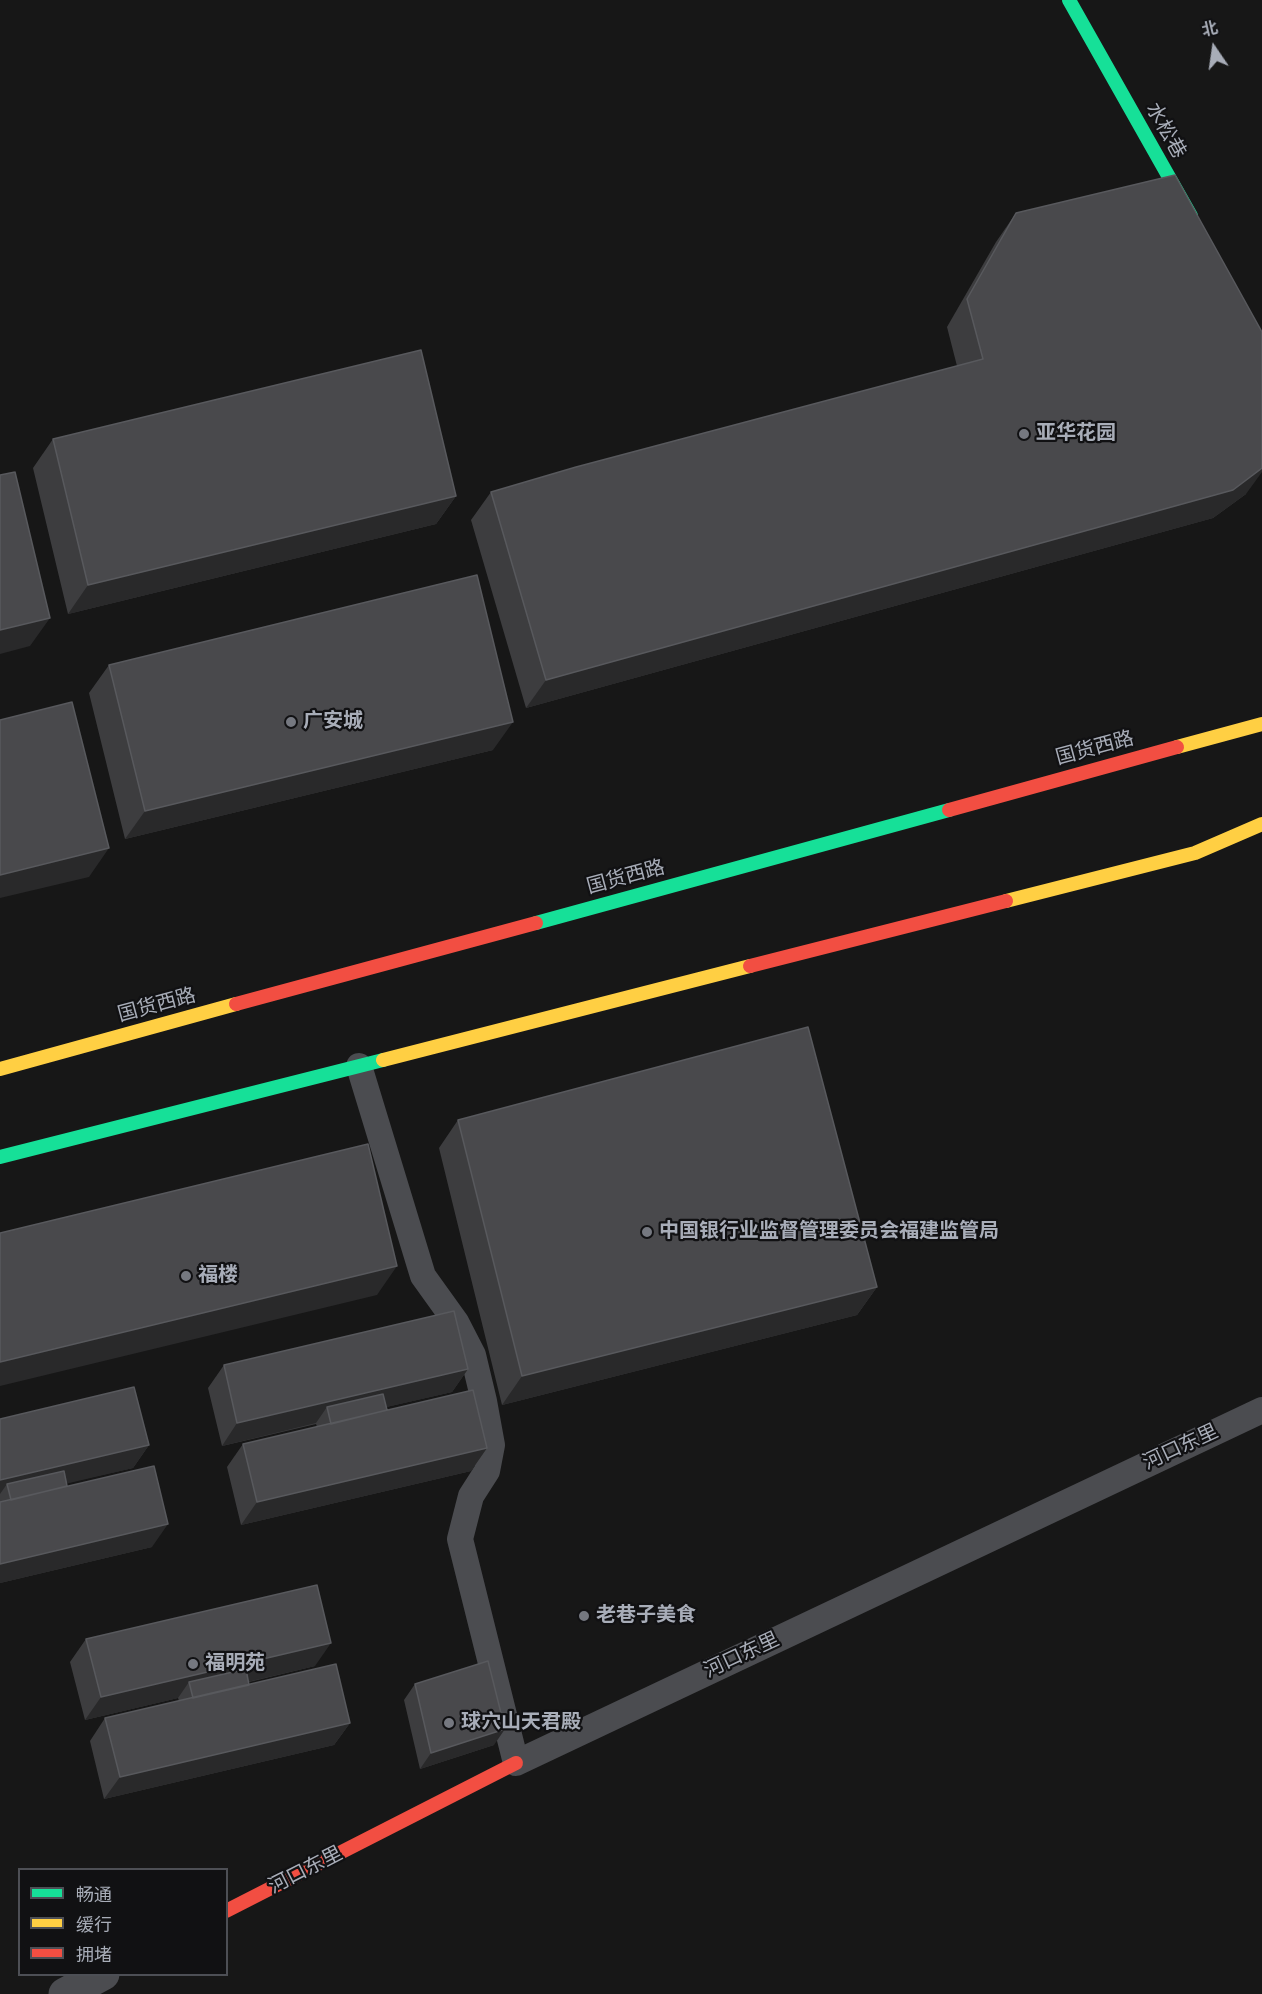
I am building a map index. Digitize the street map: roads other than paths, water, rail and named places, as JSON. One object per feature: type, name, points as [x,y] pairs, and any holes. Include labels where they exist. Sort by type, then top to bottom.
[{"type":"main road","name":"水松巷","points":[[1069,0],[1198,229]]},
{"type":"main road","name":"国货西路","points":[[0,1070],[1262,724]]},
{"type":"main road","points":[[0,1157],[1195,853],[1262,824]]},
{"type":"main road","name":"河口东里","points":[[228,1910],[516,1763]]},
{"type":"street","points":[[65,1994],[99,1976]]},
{"type":"lane","points":[[360,1066],[423,1276],[456,1322],[472,1355],[484,1401],[492,1445],[487,1471],[471,1496],[460,1539],[516,1763]]},
{"type":"lane","name":"河口东里","points":[[516,1763],[1262,1410]]},
{"type":"place","name":"亚华花园","points":[[1024,434]]},
{"type":"place","name":"广安城","points":[[291,722]]},
{"type":"place","name":"中国银行业监督管理委员会福建监管局","points":[[647,1232]]},
{"type":"place","name":"福楼","points":[[186,1276]]},
{"type":"place","name":"老巷子美食","points":[[584,1616]]},
{"type":"place","name":"福明苑","points":[[193,1664]]},
{"type":"place","name":"球穴山天君殿","points":[[449,1723]]}]
